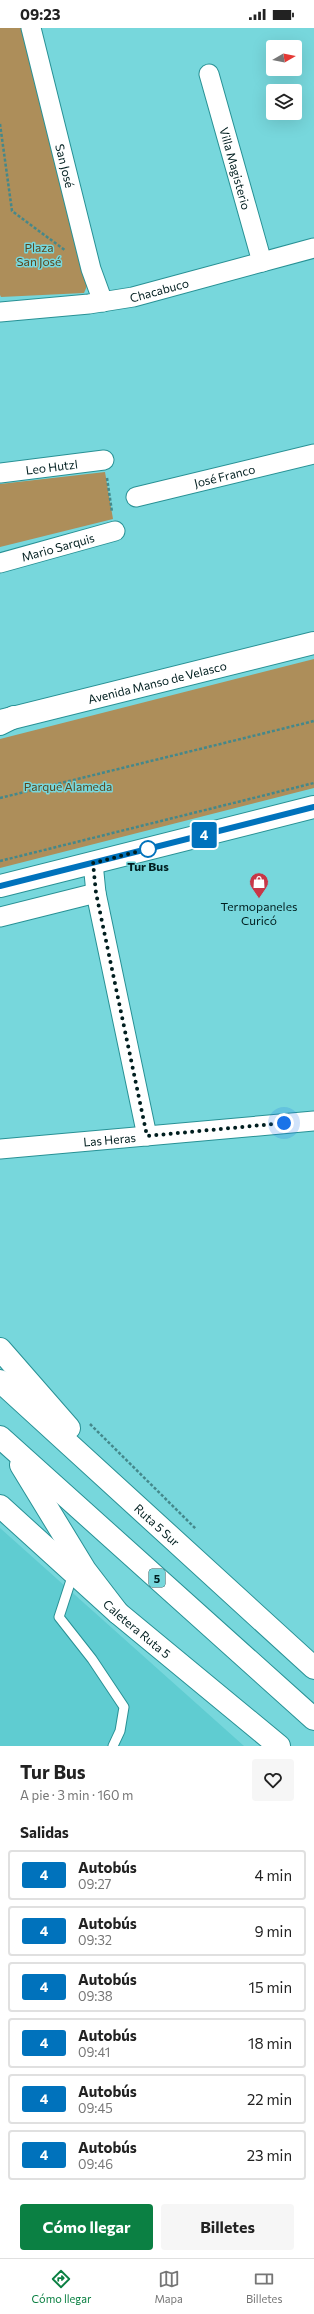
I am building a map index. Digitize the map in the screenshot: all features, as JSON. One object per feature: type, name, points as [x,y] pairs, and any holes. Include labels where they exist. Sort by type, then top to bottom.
[{"type":"main road","name":"Avenida Manso de Velasco","points":[[5,721],[314,643]]},
{"type":"main road","points":[[0,886],[314,807]]},
{"type":"main road","points":[[0,1349],[134,1502]]},
{"type":"main road","name":"Ruta 5 Sur","points":[[0,1381],[313,1661]]},
{"type":"main road","points":[[0,1437],[29,1477],[86,1570],[118,1613]]},
{"type":"main road","name":"5","points":[[0,1437],[314,1719]]},
{"type":"main road","name":"Caletera Ruta 5","points":[[0,1506],[118,1613],[279,1746]]},
{"type":"street","name":"San José","points":[[31,28],[90,269],[103,302]]},
{"type":"street","name":"Villa Magisterio","points":[[209,74],[262,262]]},
{"type":"street","name":"Chacabuco","points":[[0,312],[103,302],[162,290],[314,248]]},
{"type":"street","name":"José Franco","points":[[136,497],[314,454]]},
{"type":"street","name":"Leo Hutzl","points":[[0,473],[104,460]]},
{"type":"street","name":"Mario Sarquis","points":[[0,563],[115,531]]},
{"type":"street","points":[[93,863],[96,893],[147,1136]]},
{"type":"street","points":[[0,918],[96,893]]},
{"type":"street","name":"Las Heras","points":[[0,1149],[314,1121]]},
{"type":"lane","points":[[74,1573],[59,1617],[92,1659],[124,1707],[120,1732],[112,1746]]},
{"type":"path","points":[[0,124],[12,211],[90,269]]},
{"type":"path","points":[[104,460],[115,531]]},
{"type":"path","points":[[0,798],[314,721]]},
{"type":"path","points":[[0,860],[314,782]]},
{"type":"path","points":[[88,1422],[197,1530]]},
{"type":"shaded area","points":[[0,1528],[244,1746],[0,1746]]},
{"type":"green space","name":"Plaza San José","points":[[0,28],[25,28],[87,286],[84,293],[1,297],[0,295]]},
{"type":"green space","points":[[105,472],[113,519],[0,547],[0,484]]},
{"type":"green space","name":"Parque Alameda","points":[[314,659],[314,788],[0,868],[0,739]]},
{"type":"bus line","name":"4","points":[[0,886],[314,807]]},
{"type":"place","name":"Tur Bus","points":[[148,849]]},
{"type":"place","name":"Termopaneles Curicó","points":[[259,899]]},
{"type":"route","points":[[148,849],[152,848],[93,863],[96,893],[147,1136],[284,1123]]}]
